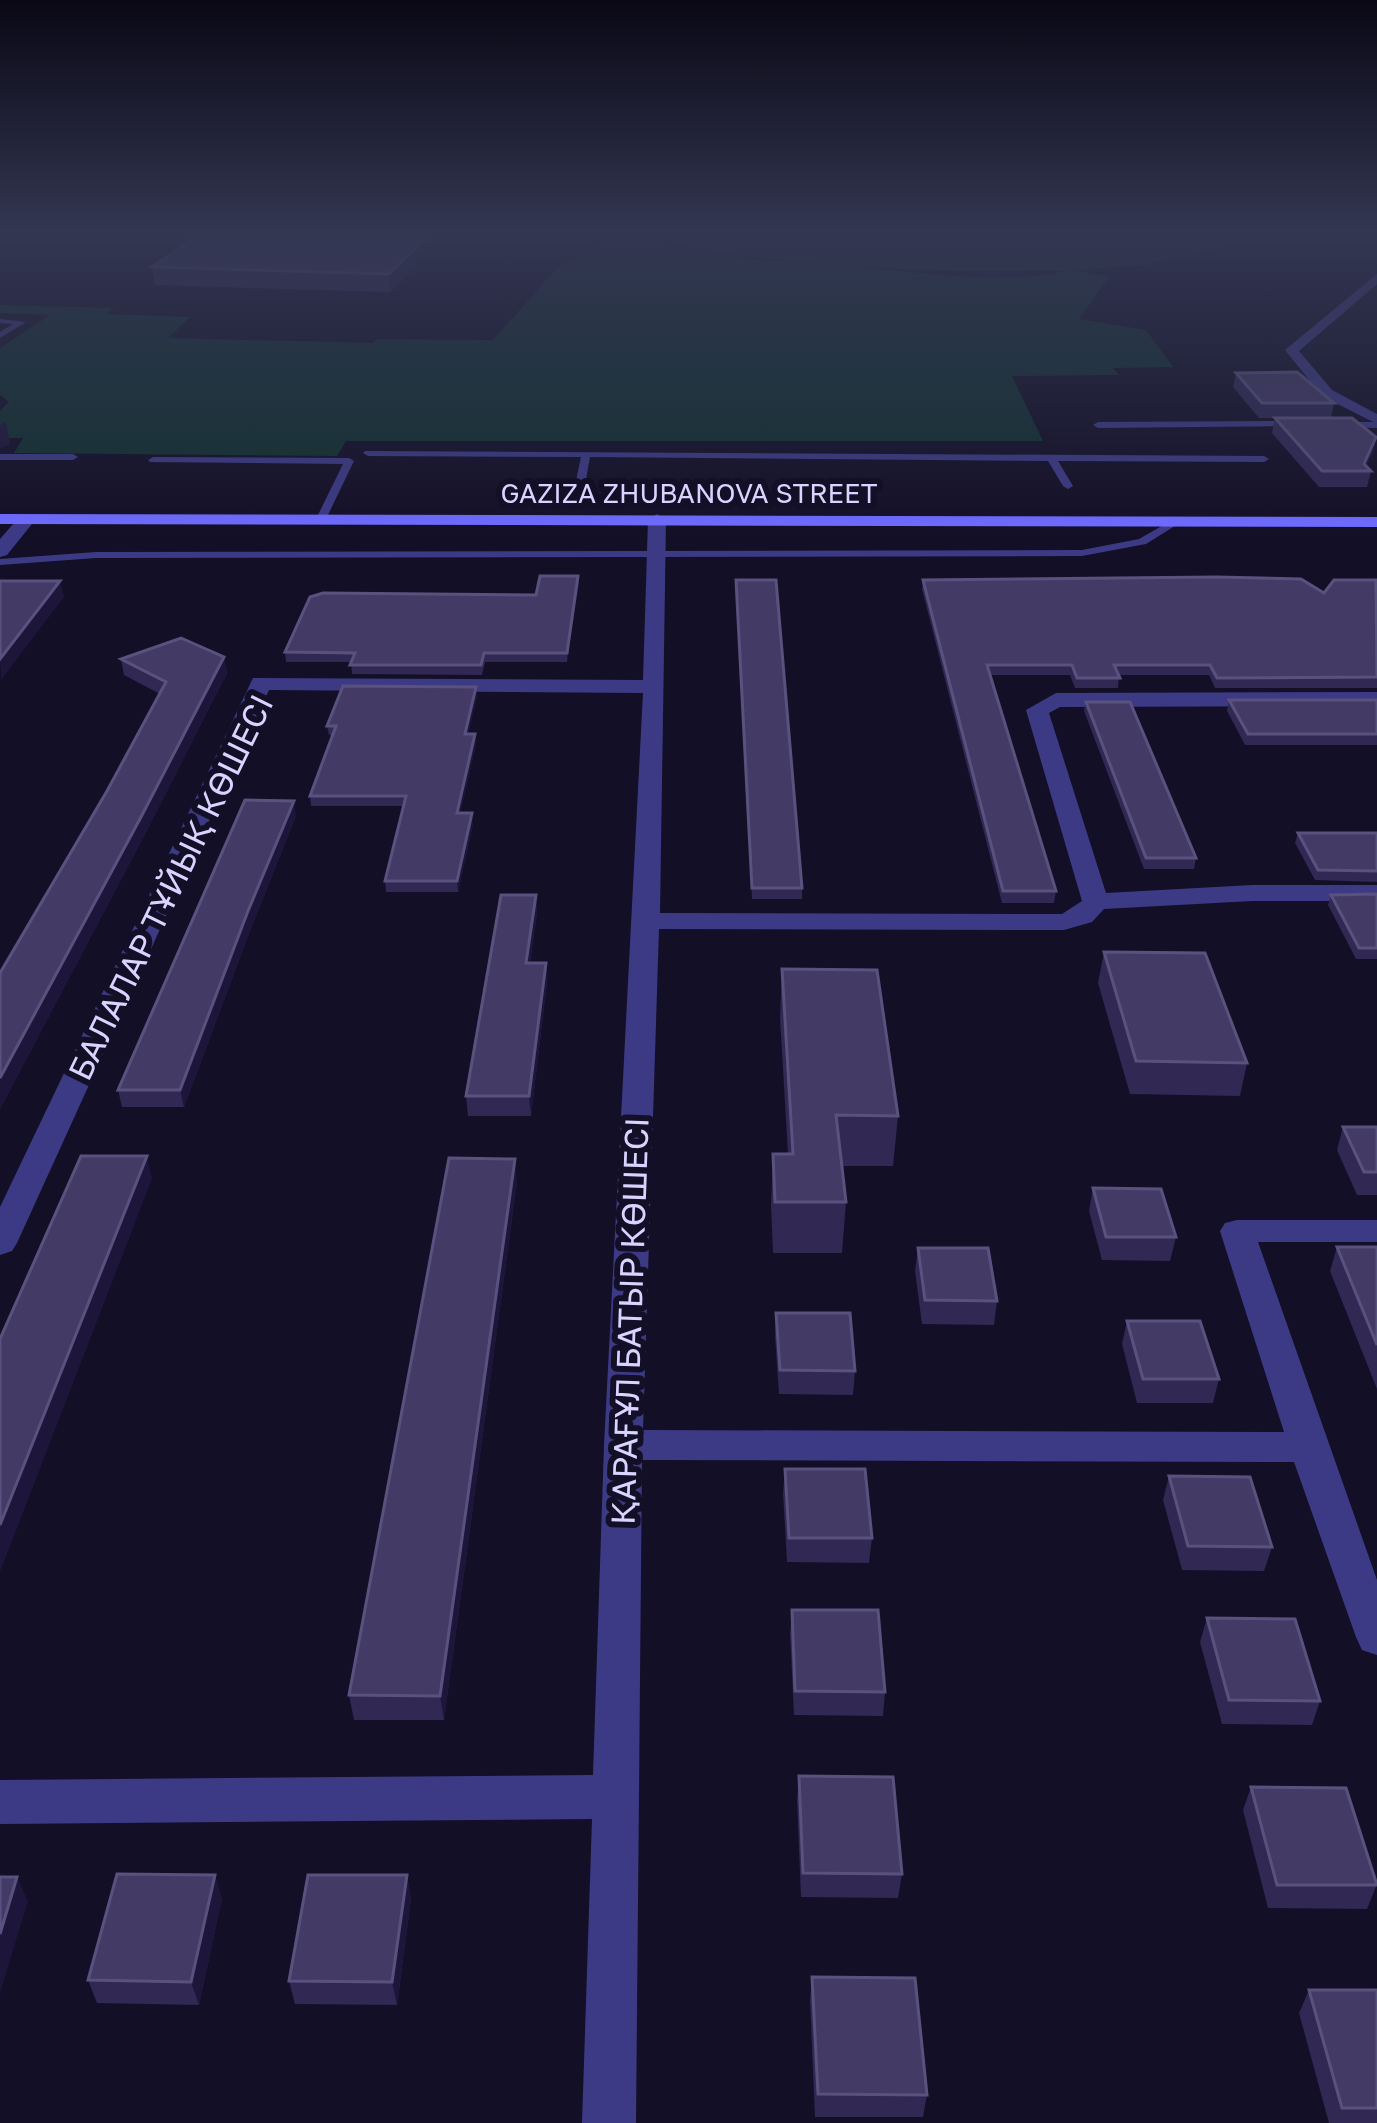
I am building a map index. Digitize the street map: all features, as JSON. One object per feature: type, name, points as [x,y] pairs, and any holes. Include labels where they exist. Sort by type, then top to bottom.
[{"type":"street","points":[[1312,333],[1292,350],[1301,371],[1377,422]]},
{"type":"street","name":"GAZIZA ZHUBANOVA STREET","points":[[0,519],[321,519],[574,512],[657,537],[1084,514],[1174,522],[1377,523]]},
{"type":"street","points":[[0,550],[27,519]]},
{"type":"street","name":"ҚАРАҒҰЛ БАТЫР КӨШЕСІ","points":[[609,2123],[623,1445],[657,537]]},
{"type":"street","name":"БАЛАЛАР ТҰЙЫҚ КӨШЕСІ","points":[[0,1243],[261,683],[652,687]]},
{"type":"street","points":[[1096,902],[1037,710],[1042,704],[1055,700],[1377,699]]},
{"type":"street","points":[[646,921],[1064,922],[1083,916],[1096,902],[1252,892],[1377,893]]},
{"type":"street","points":[[1377,1231],[1237,1231],[1377,1637]]},
{"type":"street","points":[[623,1445],[1308,1447]]},
{"type":"street","points":[[0,1802],[615,1798]]},
{"type":"lane","points":[[1319,424],[1377,422]]},
{"type":"lane","points":[[1098,425],[1300,424]]},
{"type":"lane","points":[[368,453],[1264,459]]},
{"type":"lane","points":[[580,485],[586,455]]},
{"type":"lane","points":[[0,457],[73,457]]},
{"type":"lane","points":[[1052,458],[1068,486]]},
{"type":"lane","points":[[153,460],[349,461],[321,519]]},
{"type":"lane","points":[[0,562],[657,537],[1082,553],[1142,542],[1174,522]]},
{"type":"green space","points":[[23,333],[173,333],[168,338],[373,343],[377,339],[493,340],[499,333],[1148,333],[1173,367],[1113,368],[1119,375],[1012,376],[1043,441],[346,441],[337,456],[14,453],[23,438],[0,438],[0,411],[9,402],[0,395],[0,348]]},
{"type":"building","points":[[1297,372],[1334,403],[1262,403],[1236,373]]},
{"type":"building","points":[[1275,418],[1352,418],[1376,437],[1364,464],[1371,471],[1322,471]]},
{"type":"building","points":[[540,576],[578,576],[567,653],[484,653],[481,665],[350,665],[355,653],[285,652],[310,597],[323,593],[536,595]]},
{"type":"building","points":[[1301,579],[1324,593],[1334,580],[1376,580],[1377,677],[1217,678],[1210,665],[1114,665],[1120,678],[1077,678],[1072,665],[987,665],[1056,891],[1003,891],[923,580]]},
{"type":"building","points":[[736,580],[776,580],[802,888],[752,888]]},
{"type":"building","points":[[0,581],[60,581],[0,659]]},
{"type":"building","points":[[181,638],[224,657],[0,1078],[0,973],[166,682],[121,659]]},
{"type":"building","points":[[343,686],[476,687],[465,734],[475,734],[457,813],[472,813],[457,881],[385,881],[406,796],[310,796],[336,726],[327,726]]},
{"type":"building","points":[[1229,700],[1377,700],[1377,734],[1248,734]]},
{"type":"building","points":[[1086,702],[1130,702],[1196,858],[1146,858]]},
{"type":"building","points":[[245,800],[294,801],[180,1090],[118,1090]]},
{"type":"building","points":[[1298,833],[1377,833],[1377,871],[1318,870]]},
{"type":"building","points":[[1377,894],[1377,948],[1359,948],[1331,895]]},
{"type":"building","points":[[501,895],[536,895],[526,963],[546,963],[529,1096],[466,1096]]},
{"type":"building","points":[[1104,952],[1205,953],[1247,1063],[1136,1061]]},
{"type":"building","points":[[782,969],[877,970],[898,1116],[836,1115],[846,1202],[775,1202],[773,1154],[793,1154]]},
{"type":"building","points":[[1343,1127],[1377,1127],[1377,1172],[1364,1172]]},
{"type":"building","points":[[81,1156],[147,1156],[0,1525],[0,1339]]},
{"type":"building","points":[[449,1158],[515,1159],[440,1696],[349,1695]]},
{"type":"building","points":[[1093,1188],[1161,1189],[1176,1237],[1106,1237]]},
{"type":"building","points":[[1337,1247],[1377,1247],[1377,1345]]},
{"type":"building","points":[[918,1248],[988,1248],[997,1301],[925,1300]]},
{"type":"building","points":[[776,1313],[850,1313],[855,1371],[780,1370]]},
{"type":"building","points":[[1127,1321],[1200,1321],[1219,1379],[1143,1379]]},
{"type":"building","points":[[785,1469],[865,1469],[872,1538],[789,1538]]},
{"type":"building","points":[[1169,1476],[1250,1477],[1272,1547],[1188,1546]]},
{"type":"building","points":[[792,1610],[878,1610],[885,1692],[795,1691]]},
{"type":"building","points":[[1207,1618],[1295,1619],[1320,1701],[1229,1700]]},
{"type":"building","points":[[799,1776],[893,1777],[902,1874],[803,1873]]},
{"type":"building","points":[[1251,1787],[1346,1788],[1377,1885],[1277,1885]]},
{"type":"building","points":[[117,1874],[215,1875],[191,1982],[88,1980]]},
{"type":"building","points":[[308,1875],[407,1875],[392,1982],[289,1981]]},
{"type":"building","points":[[0,1877],[17,1877],[0,1934]]},
{"type":"building","points":[[812,1977],[915,1978],[927,2095],[818,2094]]},
{"type":"building","points":[[1309,1990],[1377,1990],[1377,2108],[1342,2108]]}]
